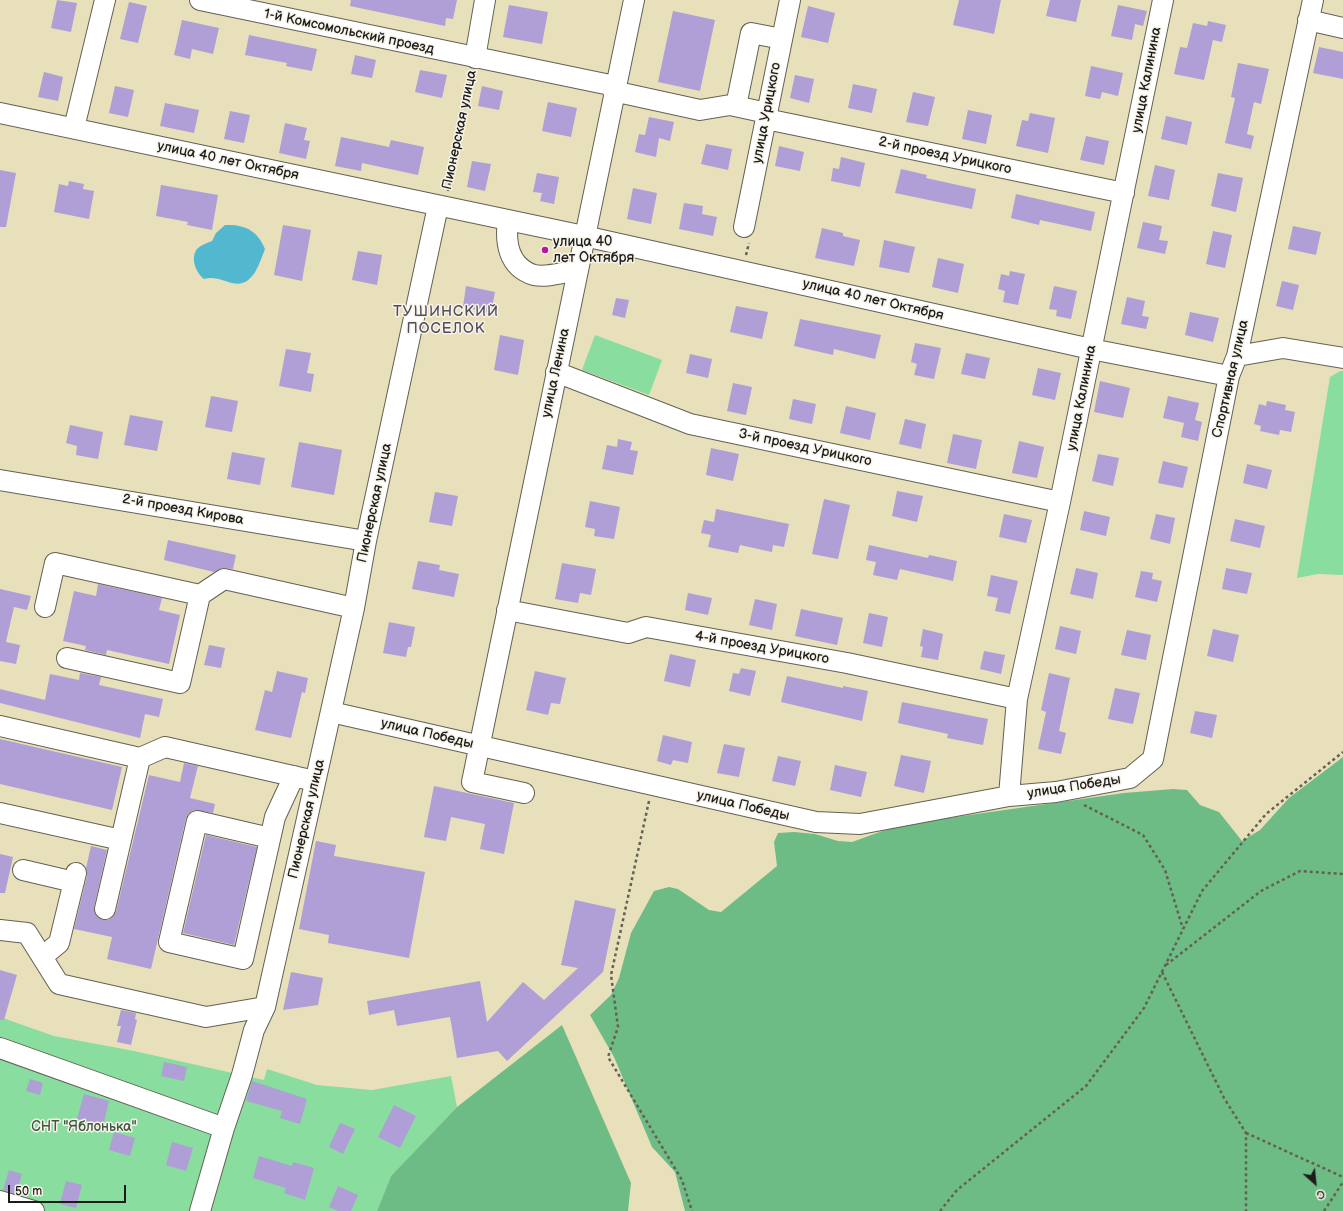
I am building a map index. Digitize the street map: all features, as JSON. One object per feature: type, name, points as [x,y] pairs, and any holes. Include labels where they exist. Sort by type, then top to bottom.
[{"type":"street","points":[[74,128],[105,0]]},
{"type":"street","name":"1-й Комсомольский проезд","points":[[200,0],[476,58]]},
{"type":"street","name":"Пионерская улица","points":[[476,58],[485,0]]},
{"type":"street","name":"улица Ленина","points":[[524,793],[472,782],[614,89],[634,0]]},
{"type":"street","name":"улица Урицкого","points":[[744,227],[790,0]]},
{"type":"street","name":"улица Калинина","points":[[1009,796],[1017,699],[1060,502],[1163,0]]},
{"type":"street","name":"Спортивная улица","points":[[1153,759],[1229,376],[1237,356],[1313,0]]},
{"type":"street","points":[[1308,20],[1343,28]]},
{"type":"street","points":[[736,106],[752,33],[782,39]]},
{"type":"street","points":[[476,58],[614,89]]},
{"type":"street","name":"2-й проезд Урицкого","points":[[614,89],[700,110],[730,105],[736,106],[767,116],[1124,193]]},
{"type":"street","name":"улица 40 лет Октября","points":[[0,113],[584,236],[1091,349],[1229,376]]},
{"type":"street","name":"Пионерская улица","points":[[200,1211],[224,1128],[242,1075],[254,1030],[265,1007],[354,608],[366,541],[438,206]]},
{"type":"street","points":[[508,220],[506,236],[507,246],[514,260],[524,269],[534,275],[549,276],[577,270]]},
{"type":"street","points":[[1237,356],[1283,348],[1343,358]]},
{"type":"street","name":"3-й проезд Урицкого","points":[[556,372],[690,424],[1060,502]]},
{"type":"street","name":"2-й проезд Кирова","points":[[0,480],[366,541]]},
{"type":"street","points":[[45,607],[55,563],[200,595]]},
{"type":"street","points":[[67,658],[180,683],[200,595],[224,579],[354,608]]},
{"type":"street","name":"4-й проезд Урицкого","points":[[507,610],[628,633],[646,627],[847,663],[1017,699]]},
{"type":"street","name":"улица Победы","points":[[331,712],[816,822],[860,824],[1009,796],[1056,792],[1130,778],[1153,759]]},
{"type":"street","points":[[0,726],[140,758],[165,747],[316,781]]},
{"type":"street","points":[[105,909],[140,758]]},
{"type":"street","points":[[270,838],[197,821],[169,942],[243,959],[275,817],[294,776]]},
{"type":"street","points":[[0,813],[121,840]]},
{"type":"street","points":[[23,870],[75,877],[60,943],[42,957]]},
{"type":"street","points":[[0,930],[27,933],[60,984],[206,1017],[265,1007]]},
{"type":"street","points":[[0,1048],[224,1128]]},
{"type":"street","points":[[0,1201],[34,1211]]},
{"type":"path","name":"Пионерская улица","points":[[438,206],[448,194],[476,58]]},
{"type":"path","points":[[741,271],[749,242],[744,227]]},
{"type":"path","points":[[940,1211],[956,1190],[1086,1086],[1144,1008],[1202,891],[1266,814],[1343,752]]},
{"type":"path","points":[[653,785],[611,975],[618,1027],[608,1057],[682,1180],[692,1211]]},
{"type":"path","points":[[1056,792],[1143,835],[1165,870],[1183,929]]},
{"type":"path","points":[[1164,967],[1261,892],[1300,871],[1343,874]]},
{"type":"path","points":[[1161,972],[1224,1098],[1246,1133],[1246,1211]]},
{"type":"path","points":[[1246,1133],[1343,1177]]},
{"type":"path","points":[[1324,1211],[1343,1182]]},
{"type":"green space","points":[[595,335],[662,360],[649,395],[582,370]]},
{"type":"green space","points":[[1340,371],[1343,371],[1343,575],[1318,574],[1297,578],[1330,377]]},
{"type":"green space","points":[[1343,757],[1343,1211],[685,1211],[675,1172],[652,1147],[614,1057],[590,1015],[611,995],[619,978],[631,933],[654,891],[669,887],[678,889],[709,910],[721,912],[777,866],[774,842],[778,833],[794,832],[815,834],[838,841],[852,842],[899,825],[1124,793],[1173,789],[1187,790],[1200,805],[1219,812],[1242,841],[1260,830],[1289,798]]},
{"type":"green space","name":"СНТ \"Яблонька\"","points":[[0,1017],[54,1036],[134,1051],[264,1080],[267,1069],[317,1085],[372,1090],[451,1076],[457,1107],[391,1176],[377,1211],[0,1211]]},
{"type":"green space","points":[[562,1025],[631,1183],[628,1211],[377,1211],[391,1176],[457,1107]]},
{"type":"water","points":[[225,225],[245,227],[255,233],[265,249],[254,274],[245,282],[239,284],[215,278],[204,279],[196,269],[194,261],[197,249],[212,241],[216,233]]},
{"type":"building","points":[[57,0],[77,3],[71,32],[51,28]]},
{"type":"building","points":[[351,0],[457,0],[453,19],[446,18],[445,26],[350,6]]},
{"type":"building","points":[[959,0],[1001,0],[994,34],[953,25]]},
{"type":"building","points":[[1050,0],[1081,0],[1076,22],[1046,16]]},
{"type":"building","points":[[129,2],[147,6],[138,43],[120,39]]},
{"type":"building","points":[[509,5],[548,12],[542,44],[503,37]]},
{"type":"building","points":[[1118,5],[1147,11],[1143,26],[1135,24],[1132,40],[1111,36]]},
{"type":"building","points":[[808,6],[835,13],[828,43],[801,37]]},
{"type":"building","points":[[673,11],[715,20],[700,91],[658,82]]},
{"type":"building","points":[[182,20],[219,28],[213,54],[192,49],[190,59],[174,55]]},
{"type":"building","points":[[1208,21],[1226,25],[1222,42],[1213,40],[1204,80],[1174,74],[1180,47],[1187,48],[1193,23],[1207,26]]},
{"type":"building","points":[[249,35],[317,49],[312,71],[286,66],[287,63],[245,55]]},
{"type":"building","points":[[1319,47],[1343,52],[1343,79],[1313,73]]},
{"type":"building","points":[[355,55],[376,60],[372,78],[351,74]]},
{"type":"building","points":[[1238,63],[1269,69],[1261,104],[1254,102],[1247,134],[1254,136],[1251,149],[1225,143],[1235,98],[1231,97]]},
{"type":"building","points":[[1091,66],[1123,73],[1118,96],[1102,92],[1100,99],[1085,96]]},
{"type":"building","points":[[420,70],[447,75],[442,98],[415,92]]},
{"type":"building","points":[[44,72],[63,77],[58,101],[38,97]]},
{"type":"building","points":[[795,75],[814,79],[809,103],[790,98]]},
{"type":"building","points":[[853,84],[877,89],[872,113],[848,108]]},
{"type":"building","points":[[115,86],[134,90],[128,117],[109,113]]},
{"type":"building","points":[[482,86],[503,91],[499,110],[478,106]]},
{"type":"building","points":[[913,92],[935,97],[928,126],[906,122]]},
{"type":"building","points":[[548,102],[577,108],[571,137],[542,131]]},
{"type":"building","points":[[165,103],[199,110],[194,133],[160,126]]},
{"type":"building","points":[[968,110],[992,115],[986,144],[962,139]]},
{"type":"building","points":[[230,111],[250,115],[244,143],[224,139]]},
{"type":"building","points":[[1030,113],[1055,118],[1048,153],[1016,146],[1022,120],[1028,121]]},
{"type":"building","points":[[1166,116],[1192,122],[1187,145],[1161,139]]},
{"type":"building","points":[[649,117],[674,122],[670,141],[659,138],[656,157],[635,152],[639,134],[645,135]]},
{"type":"building","points":[[285,123],[307,128],[304,140],[310,141],[306,159],[279,153]]},
{"type":"building","points":[[1086,136],[1109,141],[1104,165],[1080,160]]},
{"type":"building","points":[[341,137],[389,147],[391,140],[424,147],[418,175],[362,163],[361,171],[335,166]]},
{"type":"building","points":[[706,144],[732,149],[728,170],[701,164]]},
{"type":"building","points":[[779,146],[804,152],[800,171],[775,166]]},
{"type":"building","points":[[841,157],[865,163],[860,187],[831,181],[833,168],[839,169]]},
{"type":"building","points":[[472,161],[491,164],[485,191],[467,187]]},
{"type":"building","points":[[1155,165],[1175,170],[1169,200],[1148,196]]},
{"type":"building","points":[[901,169],[927,175],[926,178],[976,189],[972,209],[895,193]]},
{"type":"building","points":[[0,170],[16,173],[6,227],[0,227]]},
{"type":"building","points":[[537,173],[559,177],[554,204],[540,201],[542,193],[533,192]]},
{"type":"building","points":[[1218,173],[1243,178],[1236,212],[1211,206]]},
{"type":"building","points":[[69,181],[84,184],[83,189],[94,191],[89,219],[54,212],[59,184],[68,186]]},
{"type":"building","points":[[161,185],[218,195],[212,230],[187,225],[188,222],[156,216]]},
{"type":"building","points":[[633,188],[657,193],[651,224],[627,219]]},
{"type":"building","points":[[1016,194],[1095,212],[1091,231],[1040,220],[1039,225],[1011,218]]},
{"type":"building","points":[[684,203],[703,206],[702,214],[717,217],[713,236],[679,229]]},
{"type":"building","points":[[1143,222],[1162,226],[1159,240],[1168,241],[1165,254],[1137,248]]},
{"type":"building","points":[[283,225],[311,230],[302,281],[274,275]]},
{"type":"building","points":[[1293,226],[1321,232],[1316,255],[1288,249]]},
{"type":"building","points":[[822,228],[843,233],[843,236],[860,240],[854,266],[815,258]]},
{"type":"building","points":[[1213,231],[1232,235],[1225,268],[1206,264]]},
{"type":"building","points":[[884,240],[915,247],[909,273],[879,267]]},
{"type":"building","points":[[358,251],[382,255],[377,285],[352,280]]},
{"type":"building","points":[[938,258],[964,264],[958,293],[932,287]]},
{"type":"building","points":[[1010,271],[1025,274],[1018,305],[1003,302],[1005,291],[998,289],[1001,274],[1009,276]]},
{"type":"building","points":[[1282,281],[1299,285],[1293,310],[1276,306]]},
{"type":"building","points":[[466,286],[495,292],[491,313],[463,307]]},
{"type":"building","points":[[1054,286],[1077,291],[1071,319],[1056,316],[1057,310],[1049,309]]},
{"type":"building","points":[[1127,297],[1145,301],[1142,316],[1149,317],[1146,329],[1121,324]]},
{"type":"building","points":[[616,298],[629,300],[625,318],[612,315]]},
{"type":"building","points":[[736,306],[768,312],[762,339],[730,332]]},
{"type":"building","points":[[1190,312],[1219,318],[1213,342],[1185,335]]},
{"type":"building","points":[[800,319],[881,335],[875,359],[834,349],[833,355],[794,346]]},
{"type":"building","points":[[500,335],[524,340],[518,375],[494,370]]},
{"type":"building","points":[[915,343],[941,348],[934,379],[914,375],[917,364],[911,362]]},
{"type":"building","points":[[286,349],[311,353],[307,373],[314,374],[311,392],[279,386]]},
{"type":"building","points":[[966,353],[990,358],[985,379],[961,374]]},
{"type":"building","points":[[690,354],[712,359],[708,378],[686,373]]},
{"type":"building","points":[[1038,368],[1061,373],[1055,400],[1032,395]]},
{"type":"building","points":[[1100,381],[1130,388],[1123,418],[1094,412]]},
{"type":"building","points":[[733,383],[752,387],[746,415],[727,411]]},
{"type":"building","points":[[211,396],[238,401],[232,432],[205,427]]},
{"type":"building","points":[[1168,396],[1199,403],[1195,420],[1202,422],[1198,441],[1181,437],[1184,423],[1163,418]]},
{"type":"building","points":[[793,399],[816,404],[812,424],[789,419]]},
{"type":"building","points":[[1267,401],[1286,405],[1285,410],[1295,412],[1291,432],[1280,430],[1279,435],[1260,431],[1261,426],[1254,424],[1259,404],[1266,406]]},
{"type":"building","points":[[846,406],[876,413],[870,440],[840,433]]},
{"type":"building","points":[[130,415],[163,421],[157,451],[124,445]]},
{"type":"building","points":[[905,419],[926,424],[921,449],[899,444]]},
{"type":"building","points":[[70,425],[103,432],[98,459],[76,455],[77,446],[66,443]]},
{"type":"building","points":[[953,434],[982,440],[976,469],[947,463]]},
{"type":"building","points":[[618,439],[632,442],[630,450],[638,451],[633,475],[602,469],[607,445],[617,447]]},
{"type":"building","points":[[1019,441],[1044,447],[1037,478],[1012,473]]},
{"type":"building","points":[[299,442],[342,450],[334,495],[291,487]]},
{"type":"building","points":[[711,448],[739,454],[733,481],[706,475]]},
{"type":"building","points":[[232,452],[265,458],[260,485],[227,479]]},
{"type":"building","points":[[1098,454],[1119,458],[1113,486],[1092,481]]},
{"type":"building","points":[[1163,461],[1188,467],[1183,488],[1158,483]]},
{"type":"building","points":[[1247,464],[1272,470],[1267,489],[1243,483]]},
{"type":"building","points":[[897,491],[923,496],[917,522],[892,516]]},
{"type":"building","points":[[435,492],[458,496],[452,526],[429,522]]},
{"type":"building","points":[[824,499],[850,505],[838,559],[812,554]]},
{"type":"building","points":[[590,501],[620,507],[614,539],[594,536],[595,529],[585,527]]},
{"type":"building","points":[[716,509],[789,524],[784,547],[773,545],[772,552],[740,545],[738,553],[708,547],[711,535],[701,533],[704,520],[714,522]]},
{"type":"building","points":[[1084,511],[1110,517],[1106,536],[1080,530]]},
{"type":"building","points":[[1004,514],[1032,520],[1026,543],[999,537]]},
{"type":"building","points":[[1156,514],[1175,518],[1170,544],[1150,539]]},
{"type":"building","points":[[1235,519],[1265,526],[1260,548],[1230,541]]},
{"type":"building","points":[[168,540],[236,555],[233,569],[222,568],[214,572],[164,560]]},
{"type":"building","points":[[869,545],[928,558],[929,555],[957,561],[953,581],[900,569],[897,580],[873,575],[876,562],[866,560]]},
{"type":"building","points":[[418,561],[440,565],[439,570],[459,574],[454,597],[412,589]]},
{"type":"building","points":[[562,563],[596,569],[591,595],[580,593],[578,603],[555,599]]},
{"type":"building","points":[[1076,568],[1098,573],[1093,599],[1070,594]]},
{"type":"building","points":[[1226,568],[1252,573],[1247,594],[1222,589]]},
{"type":"building","points":[[1141,571],[1153,573],[1152,579],[1162,581],[1157,602],[1135,597]]},
{"type":"building","points":[[991,575],[1018,581],[1010,614],[995,611],[998,598],[987,596]]},
{"type":"building","points":[[98,584],[162,598],[159,610],[180,615],[169,664],[107,650],[106,655],[85,650],[86,646],[63,641],[74,591],[96,596]]},
{"type":"building","points":[[0,589],[31,596],[27,610],[14,607],[6,642],[20,645],[16,664],[0,661]]},
{"type":"building","points":[[688,593],[712,598],[708,615],[685,610]]},
{"type":"building","points":[[755,599],[777,604],[772,630],[749,625]]},
{"type":"building","points":[[801,609],[843,618],[837,645],[795,636]]},
{"type":"building","points":[[869,613],[888,617],[882,647],[863,643]]},
{"type":"building","points":[[389,622],[415,627],[411,647],[408,647],[406,657],[383,653]]},
{"type":"building","points":[[1060,626],[1081,631],[1076,654],[1055,649]]},
{"type":"building","points":[[923,629],[943,634],[938,660],[921,657],[923,647],[920,646]]},
{"type":"building","points":[[1213,629],[1239,635],[1233,662],[1207,656]]},
{"type":"building","points":[[1127,630],[1151,635],[1146,660],[1121,655]]},
{"type":"building","points":[[209,645],[225,648],[221,668],[204,665]]},
{"type":"building","points":[[984,651],[1005,655],[1001,674],[980,669]]},
{"type":"building","points":[[670,654],[696,660],[690,687],[664,681]]},
{"type":"building","points":[[741,668],[756,671],[750,696],[729,691],[733,673],[739,674]]},
{"type":"building","points":[[277,671],[308,678],[305,693],[302,692],[291,738],[255,730],[265,690],[272,692]]},
{"type":"building","points":[[535,671],[566,678],[560,704],[551,703],[548,715],[526,710]]},
{"type":"building","points":[[80,673],[101,677],[99,685],[163,699],[159,717],[145,714],[140,738],[0,703],[0,689],[45,700],[50,674],[79,680]]},
{"type":"building","points":[[1049,673],[1070,678],[1059,731],[1066,733],[1061,754],[1038,749],[1046,712],[1041,710]]},
{"type":"building","points":[[787,676],[843,688],[843,686],[868,691],[862,721],[781,702]]},
{"type":"building","points":[[1115,688],[1140,693],[1133,724],[1108,719]]},
{"type":"building","points":[[902,702],[988,719],[983,745],[947,738],[948,734],[898,723]]},
{"type":"building","points":[[1195,711],[1217,715],[1212,738],[1190,733]]},
{"type":"building","points":[[663,735],[692,742],[688,763],[673,760],[671,765],[657,761]]},
{"type":"building","points":[[0,739],[122,767],[112,810],[0,784]]},
{"type":"building","points":[[724,744],[745,748],[739,777],[717,773]]},
{"type":"building","points":[[901,755],[931,761],[924,793],[894,786]]},
{"type":"building","points":[[778,756],[801,761],[795,786],[772,781]]},
{"type":"building","points":[[184,763],[198,766],[190,798],[215,804],[213,813],[194,810],[189,813],[186,818],[151,969],[107,959],[112,937],[74,929],[87,876],[86,868],[91,846],[107,850],[94,907],[97,917],[102,920],[108,920],[113,917],[116,912],[149,775],[180,782]]},
{"type":"building","points":[[835,765],[867,772],[861,797],[830,790]]},
{"type":"building","points":[[434,786],[514,803],[504,854],[480,849],[485,824],[451,817],[446,841],[424,837]]},
{"type":"building","points":[[206,835],[257,847],[234,945],[183,933]]},
{"type":"building","points":[[316,841],[336,845],[334,856],[425,872],[409,958],[328,943],[329,935],[299,929]]},
{"type":"building","points":[[0,854],[13,857],[5,893],[0,893]]},
{"type":"building","points":[[575,900],[616,909],[603,972],[507,1061],[498,1051],[457,1058],[450,1017],[397,1026],[394,1010],[369,1015],[367,1001],[480,981],[487,1022],[523,982],[544,1000],[578,968],[561,965]]},
{"type":"building","points":[[0,970],[17,975],[4,1020],[0,1020]]},
{"type":"building","points":[[291,972],[323,978],[318,1005],[283,1010]]},
{"type":"building","points":[[121,1010],[136,1013],[135,1019],[137,1020],[131,1045],[117,1042],[121,1026],[117,1026]]},
{"type":"building","points":[[164,1062],[187,1067],[184,1081],[161,1076]]},
{"type":"building","points":[[30,1079],[43,1083],[40,1095],[26,1091]]},
{"type":"building","points":[[252,1081],[307,1099],[300,1124],[280,1118],[282,1111],[246,1101]]},
{"type":"building","points":[[84,1094],[109,1101],[103,1126],[77,1119]]},
{"type":"building","points":[[394,1105],[416,1116],[400,1148],[378,1137]]},
{"type":"building","points":[[340,1123],[355,1129],[343,1154],[329,1147]]},
{"type":"building","points":[[114,1132],[135,1138],[130,1156],[109,1150]]},
{"type":"building","points":[[172,1142],[193,1148],[186,1171],[166,1165]]},
{"type":"building","points":[[259,1156],[292,1166],[293,1162],[314,1168],[305,1200],[284,1193],[286,1188],[253,1178]]},
{"type":"building","points":[[9,1170],[22,1174],[16,1194],[3,1190]]},
{"type":"building","points":[[66,1181],[82,1185],[76,1208],[60,1204]]},
{"type":"building","points":[[338,1186],[358,1195],[351,1211],[338,1211],[329,1207]]},
{"type":"place","name":"улица 40 лет Октября","points":[[545,250]]},
{"type":"district","name":"ТУШИНСКИЙ ПОСЕЛОК","points":[[446,320]]}]
